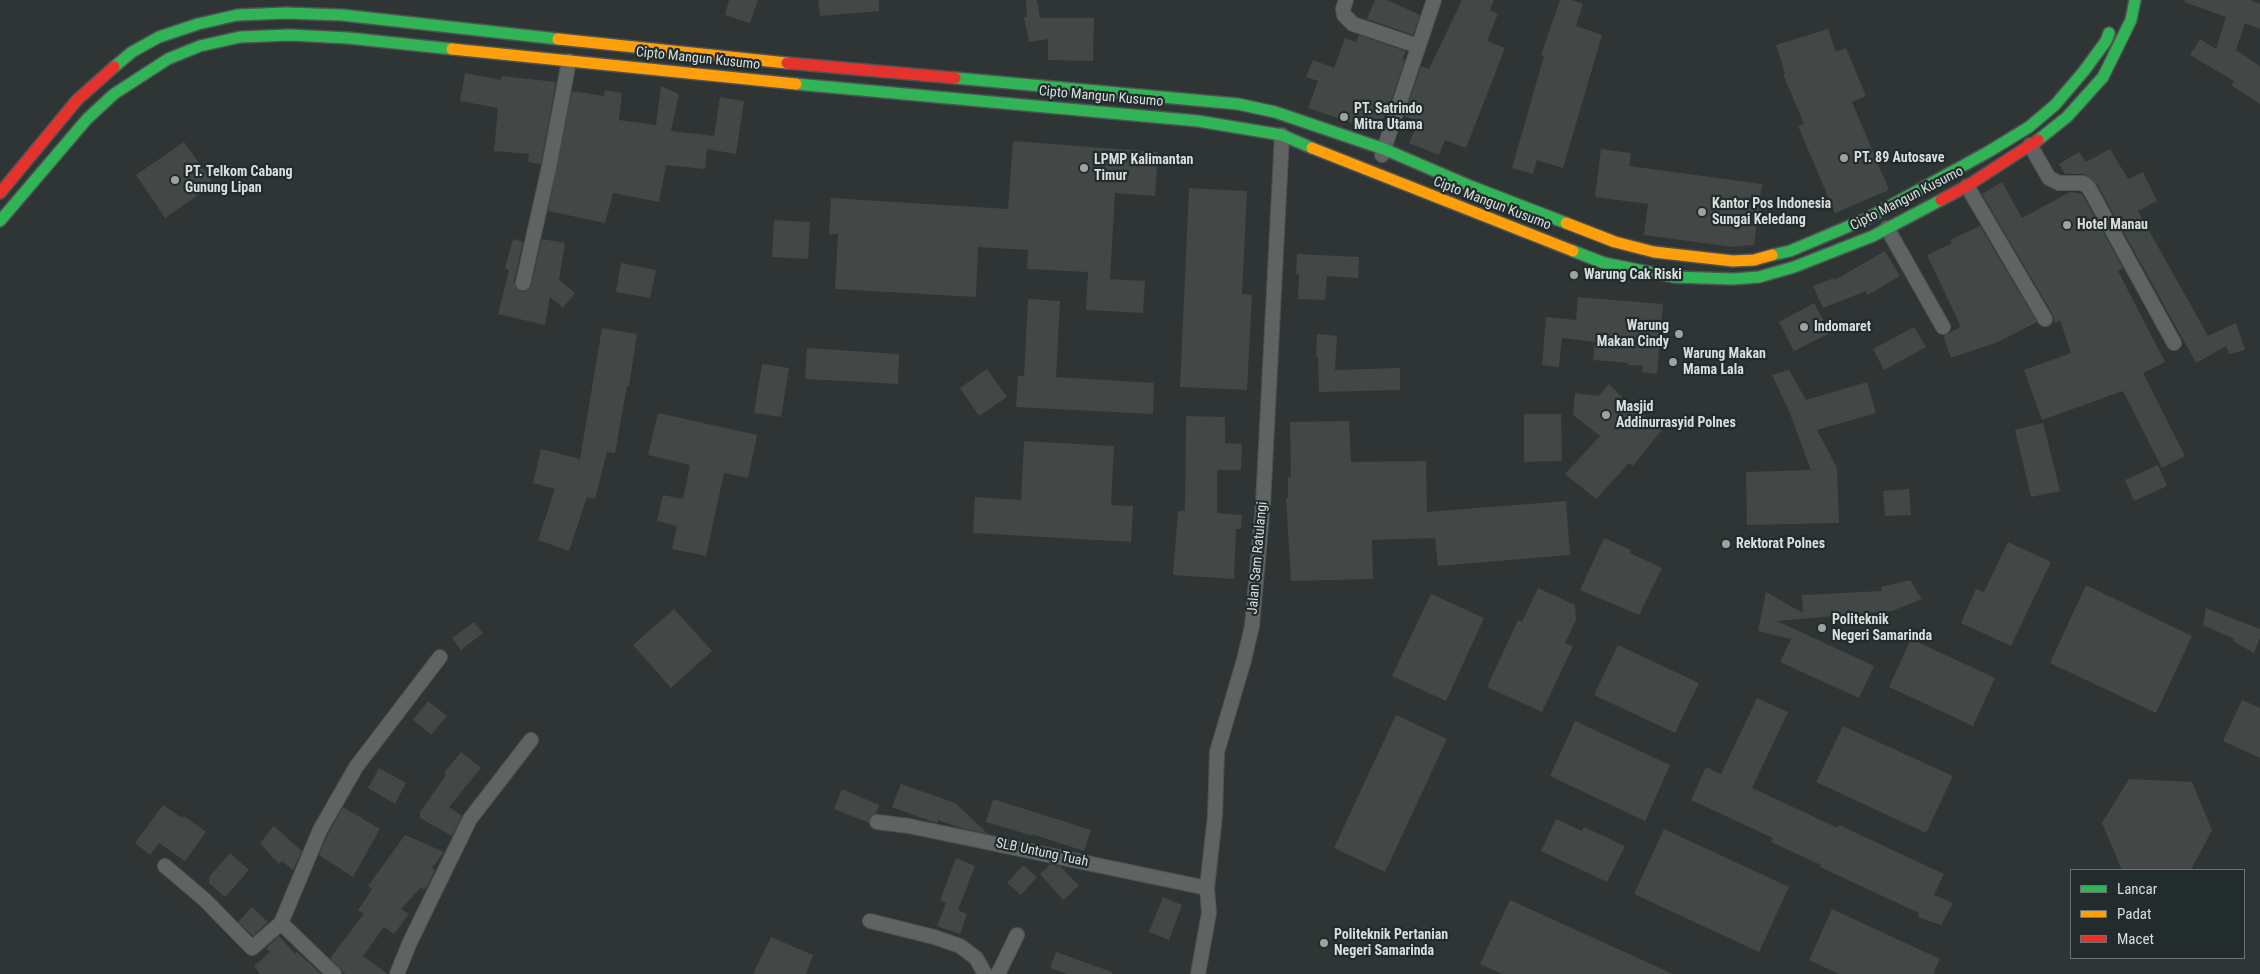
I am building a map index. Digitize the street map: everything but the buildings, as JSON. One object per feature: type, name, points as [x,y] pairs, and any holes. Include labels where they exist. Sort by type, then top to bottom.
[{"type":"highway","name":"Cipto Mangun Kusumo","points":[[0,221],[66,143],[114,94],[168,59],[200,46],[240,37],[290,35],[348,38],[750,79],[1198,121],[1282,135],[1375,174],[1604,263],[1674,277],[1759,278],[1794,267],[1873,236],[1967,186],[2030,145],[2068,117],[2103,77],[2118,50],[2131,20],[2135,0]]},
{"type":"highway","name":"Cipto Mangun Kusumo","points":[[0,192],[77,100],[132,52],[160,37],[198,24],[237,15],[286,13],[342,15],[572,42],[752,60],[1238,104],[1275,112],[1384,149],[1470,186],[1615,242],[1654,252],[1733,261],[1754,260],[1790,251],[1866,218],[1940,179],[2029,126],[2055,105],[2084,71],[2106,41],[2112,24]]},
{"type":"highway","points":[[750,79],[752,60]]},
{"type":"street","points":[[1346,0],[1343,9],[1344,15],[1353,24],[1418,46]]},
{"type":"street","points":[[1375,174],[1434,0]]},
{"type":"street","points":[[523,283],[549,167],[569,61]]},
{"type":"street","name":"Jalan Sam Ratulangi","points":[[1198,974],[1209,913],[1207,888],[1216,816],[1217,752],[1252,626],[1263,504],[1282,135]]},
{"type":"street","points":[[2030,145],[2049,178],[2059,183],[2083,183],[2089,188],[2174,343]]},
{"type":"street","points":[[1967,186],[2045,319]]},
{"type":"street","points":[[1887,228],[1943,326]]},
{"type":"street","points":[[165,866],[205,900],[252,948],[281,923],[320,830],[356,767],[440,657]]},
{"type":"street","points":[[396,974],[410,942],[453,859],[470,819],[531,740]]},
{"type":"street","name":"SLB Untung Tuah","points":[[877,822],[908,826],[1207,888]]},
{"type":"street","points":[[870,921],[934,937],[960,946],[976,958],[985,974]]},
{"type":"street","points":[[281,923],[334,974]]},
{"type":"street","points":[[998,974],[1017,935]]},
{"type":"traffic: fast","points":[[2038,140],[2067,117],[2103,77],[2131,20],[2135,0]]},
{"type":"traffic: fast","points":[[114,67],[132,52],[159,37],[198,24],[237,15],[286,13],[342,15],[558,39]]},
{"type":"traffic: fast","points":[[1772,255],[1790,251],[1866,219],[1988,152],[2029,127],[2055,105],[2084,71],[2106,41],[2109,33]]},
{"type":"traffic: fast","points":[[0,221],[87,119],[114,94],[168,59],[200,46],[240,37],[290,35],[348,38],[452,49]]},
{"type":"traffic: fast","points":[[955,78],[1238,104],[1275,112],[1384,149],[1470,186],[1566,223]]},
{"type":"traffic: fast","points":[[796,84],[1198,121],[1282,135],[1312,148]]},
{"type":"traffic: fast","points":[[1573,251],[1604,263],[1674,277],[1733,279],[1759,277],[1794,267],[1873,236],[1941,200]]},
{"type":"traffic: slow","points":[[558,39],[787,63]]},
{"type":"traffic: slow","points":[[452,49],[796,84]]},
{"type":"traffic: slow","points":[[1312,148],[1573,251]]},
{"type":"traffic: slow","points":[[1566,223],[1615,242],[1654,252],[1733,261],[1754,260],[1772,255]]},
{"type":"traffic: jam","points":[[787,63],[955,78]]},
{"type":"traffic: jam","points":[[0,193],[77,100],[114,67]]},
{"type":"traffic: jam","points":[[1941,200],[1967,186],[2038,140]]},
{"type":"place","name":"PT. Satrindo Mitra Utama","points":[[1344,117]]},
{"type":"place","name":"PT. 89 Autosave","points":[[1844,158]]},
{"type":"place","name":"LPMP Kalimantan Timur","points":[[1084,168]]},
{"type":"place","name":"PT. Telkom Cabang Gunung Lipan","points":[[175,180]]},
{"type":"place","name":"Kantor Pos Indonesia Sungai Keledang","points":[[1702,212]]},
{"type":"place","name":"Hotel Manau","points":[[2067,225]]},
{"type":"place","name":"Warung Cak Riski","points":[[1574,275]]},
{"type":"place","name":"Indomaret","points":[[1804,327]]},
{"type":"place","name":"Warung Makan Cindy","points":[[1679,334]]},
{"type":"place","name":"Warung Makan Mama Lala","points":[[1673,362]]},
{"type":"place","name":"Masjid Addinurrasyid Polnes","points":[[1606,415]]},
{"type":"place","name":"Rektorat Polnes","points":[[1726,544]]},
{"type":"place","name":"Politeknik Negeri Samarinda","points":[[1822,628]]},
{"type":"place","name":"Politeknik Pertanian Negeri Samarinda","points":[[1324,943]]}]
